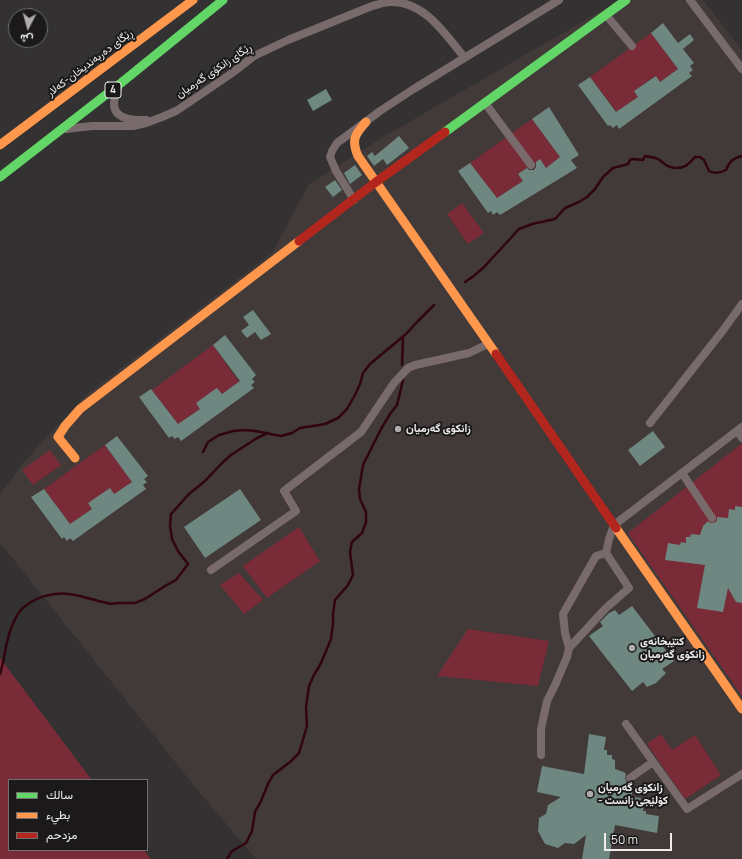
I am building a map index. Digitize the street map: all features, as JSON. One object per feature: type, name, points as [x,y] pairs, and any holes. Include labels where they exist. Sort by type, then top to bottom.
[{"type":"main road","name":"ڕێگای دەربەندیخان-کەلار","points":[[0,145],[193,0]]},
{"type":"main road","name":"4","points":[[0,177],[121,83],[223,0]]},
{"type":"main road","points":[[75,458],[58,437],[62,428],[74,414],[376,182],[626,0]]},
{"type":"main road","points":[[366,122],[356,133],[353,140],[356,151],[488,344],[742,709]]},
{"type":"street","points":[[354,200],[336,171],[330,157],[337,143],[380,110],[559,0]]},
{"type":"street","points":[[690,0],[742,69]]},
{"type":"street","name":"ڕێگای زانکۆی گەرمیان","points":[[162,117],[194,99],[254,56],[288,40],[372,6],[386,2],[404,4],[426,14],[437,24],[464,57]]},
{"type":"street","points":[[606,15],[632,46]]},
{"type":"street","points":[[121,83],[114,101],[115,110],[119,116],[128,120],[150,120],[162,117]]},
{"type":"street","points":[[485,103],[531,165]]},
{"type":"street","points":[[57,132],[92,126],[133,126],[162,117]]},
{"type":"street","points":[[650,423],[742,304]]},
{"type":"street","points":[[211,570],[296,512],[284,490],[361,432],[394,383],[408,368],[415,364],[469,353],[488,344]]},
{"type":"street","points":[[569,648],[606,608],[629,588],[606,552],[614,525],[682,473],[740,432]]},
{"type":"street","points":[[682,473],[712,518]]},
{"type":"street","points":[[541,755],[541,730],[547,701],[567,657],[569,648],[565,633],[563,614],[596,556],[606,552]]},
{"type":"street","points":[[626,724],[687,809],[742,774]]},
{"type":"street","points":[[630,778],[652,762]]},
{"type":"shaded area","name":"زانکۆی گەرمیان","points":[[620,0],[703,0],[742,50],[742,859],[256,859],[199,792],[0,543],[0,494],[23,463],[86,395],[272,253],[309,184],[383,137]]},
{"type":"shaded area","points":[[651,33],[678,69],[660,82],[655,76],[634,91],[638,97],[617,112],[590,77]]},
{"type":"shaded area","points":[[532,119],[560,157],[546,168],[540,160],[518,174],[523,181],[497,198],[470,163]]},
{"type":"shaded area","points":[[462,203],[484,233],[468,244],[447,214]]},
{"type":"shaded area","points":[[213,345],[239,382],[178,424],[152,390]]},
{"type":"shaded area","points":[[741,444],[742,445],[742,696],[628,533]]},
{"type":"shaded area","points":[[105,445],[132,482],[70,524],[44,489]]},
{"type":"shaded area","points":[[50,450],[61,465],[33,485],[22,470]]},
{"type":"shaded area","points":[[299,527],[320,561],[267,598],[243,566]]},
{"type":"shaded area","points":[[239,573],[263,600],[244,614],[220,585]]},
{"type":"shaded area","points":[[468,629],[549,641],[538,686],[437,676]]},
{"type":"shaded area","points":[[0,658],[91,779],[8,779],[8,851],[145,851],[151,859],[0,859]]},
{"type":"shaded area","points":[[661,734],[672,750],[695,735],[721,775],[685,799],[647,744]]},
{"type":"building","points":[[663,23],[678,43],[690,34],[694,40],[683,49],[694,63],[690,66],[693,70],[689,73],[692,76],[619,129],[617,125],[613,128],[610,125],[608,126],[578,85],[590,77],[616,112],[638,97],[634,91],[656,76],[660,82],[678,69],[651,33]]},
{"type":"building","points":[[326,89],[332,100],[313,111],[307,100]]},
{"type":"building","points":[[549,107],[579,155],[571,160],[577,168],[500,215],[497,212],[493,215],[491,211],[488,213],[458,171],[470,163],[497,198],[523,181],[518,174],[527,168],[529,170],[534,170],[536,167],[536,162],[540,159],[546,168],[560,157],[532,119]]},
{"type":"building","points":[[399,136],[409,148],[387,165],[383,159],[374,166],[367,156],[372,152],[375,156]]},
{"type":"building","points":[[355,165],[362,175],[350,184],[344,173]]},
{"type":"building","points":[[335,180],[342,190],[333,197],[325,187]]},
{"type":"building","points":[[253,310],[271,334],[261,340],[255,332],[247,338],[241,331],[249,325],[243,317]]},
{"type":"building","points":[[225,335],[256,375],[252,379],[255,382],[251,385],[254,388],[181,441],[178,437],[175,439],[172,436],[169,438],[139,397],[151,389],[178,424],[200,409],[196,403],[211,392],[217,388],[222,394],[240,381],[213,345]]},
{"type":"building","points":[[653,431],[665,447],[640,466],[628,450]]},
{"type":"building","points":[[117,436],[148,476],[144,479],[147,482],[143,485],[146,489],[73,541],[70,538],[67,541],[64,537],[62,539],[31,497],[44,489],[70,524],[92,509],[88,503],[110,488],[114,494],[132,482],[105,445]]},
{"type":"building","points":[[240,489],[261,520],[205,558],[184,527]]},
{"type":"building","points":[[735,506],[742,507],[742,603],[736,602],[728,588],[723,612],[697,608],[705,565],[665,560],[668,543],[680,545],[681,542],[686,543],[686,537],[690,537],[691,534],[700,535],[703,526],[708,521],[713,523],[717,521],[717,517],[728,518],[729,509],[735,510]]},
{"type":"building","name":"کتێبخانەی زانکۆی گەرمیان","points":[[632,606],[674,661],[662,669],[666,673],[656,683],[647,687],[643,682],[632,691],[589,636],[603,626],[600,622],[609,613],[615,610],[619,615]]},
{"type":"building","name":"زانکۆی گەرمیان - کۆلێجی زانست","points":[[589,734],[606,737],[604,750],[607,750],[607,755],[612,755],[612,759],[615,760],[615,769],[624,772],[626,774],[626,781],[628,783],[632,783],[632,797],[641,798],[640,804],[644,804],[643,811],[646,811],[646,814],[659,816],[657,833],[615,825],[609,859],[582,859],[586,835],[574,844],[565,843],[558,848],[545,844],[538,831],[539,818],[546,814],[548,805],[561,797],[537,792],[542,766],[584,774]]},
{"type":"waterway","points":[[465,282],[485,266],[519,229],[532,224],[555,219],[565,208],[587,197],[595,189],[603,177],[613,168],[628,164],[630,160],[643,160],[645,156],[656,158],[668,166],[677,168],[686,166],[695,157],[700,157],[704,160],[709,171],[718,173],[726,170],[732,161],[742,156]]},
{"type":"waterway","points":[[203,452],[208,442],[219,435],[233,431],[255,431],[281,436],[292,433],[300,428],[325,424],[338,418],[347,409],[360,384],[363,373],[370,364],[406,334],[434,305]]},
{"type":"waterway","points":[[402,365],[403,338]]},
{"type":"waterway","points":[[227,859],[232,851],[246,843],[252,831],[255,812],[273,775],[299,753],[307,726],[306,707],[309,686],[331,639],[335,600],[348,585],[353,575],[350,552],[352,542],[362,533],[366,522],[366,512],[360,499],[359,489],[363,465],[381,429],[397,405],[403,380]]},
{"type":"waterway","points":[[0,674],[8,638],[14,622],[21,610],[33,601],[44,596],[69,594],[111,604],[135,603],[145,599],[176,580],[188,564],[178,551],[172,539],[170,526],[171,514],[189,494],[205,481],[231,455],[257,438],[268,433]]},
{"type":"traffic: fast","points":[[0,177],[121,83],[223,0]]},
{"type":"traffic: fast","points":[[445,132],[626,0]]},
{"type":"traffic: slow","points":[[0,145],[193,0]]},
{"type":"traffic: slow","points":[[366,122],[359,130],[355,138],[355,146],[358,156],[496,354]]},
{"type":"traffic: slow","points":[[75,458],[58,437],[65,426],[80,409],[299,241]]},
{"type":"traffic: slow","points":[[616,528],[742,709]]},
{"type":"traffic: jam","points":[[299,241],[376,182],[445,132]]},
{"type":"traffic: jam","points":[[496,354],[616,528]]},
{"type":"place","name":"زانکۆی گەرمیان","points":[[398,429]]},
{"type":"place","name":"کتێبخانەی زانکۆی گەرمیان","points":[[632,648]]},
{"type":"place","name":"زانکۆی گەرمیان - کۆلێجی زانست","points":[[590,794]]}]
